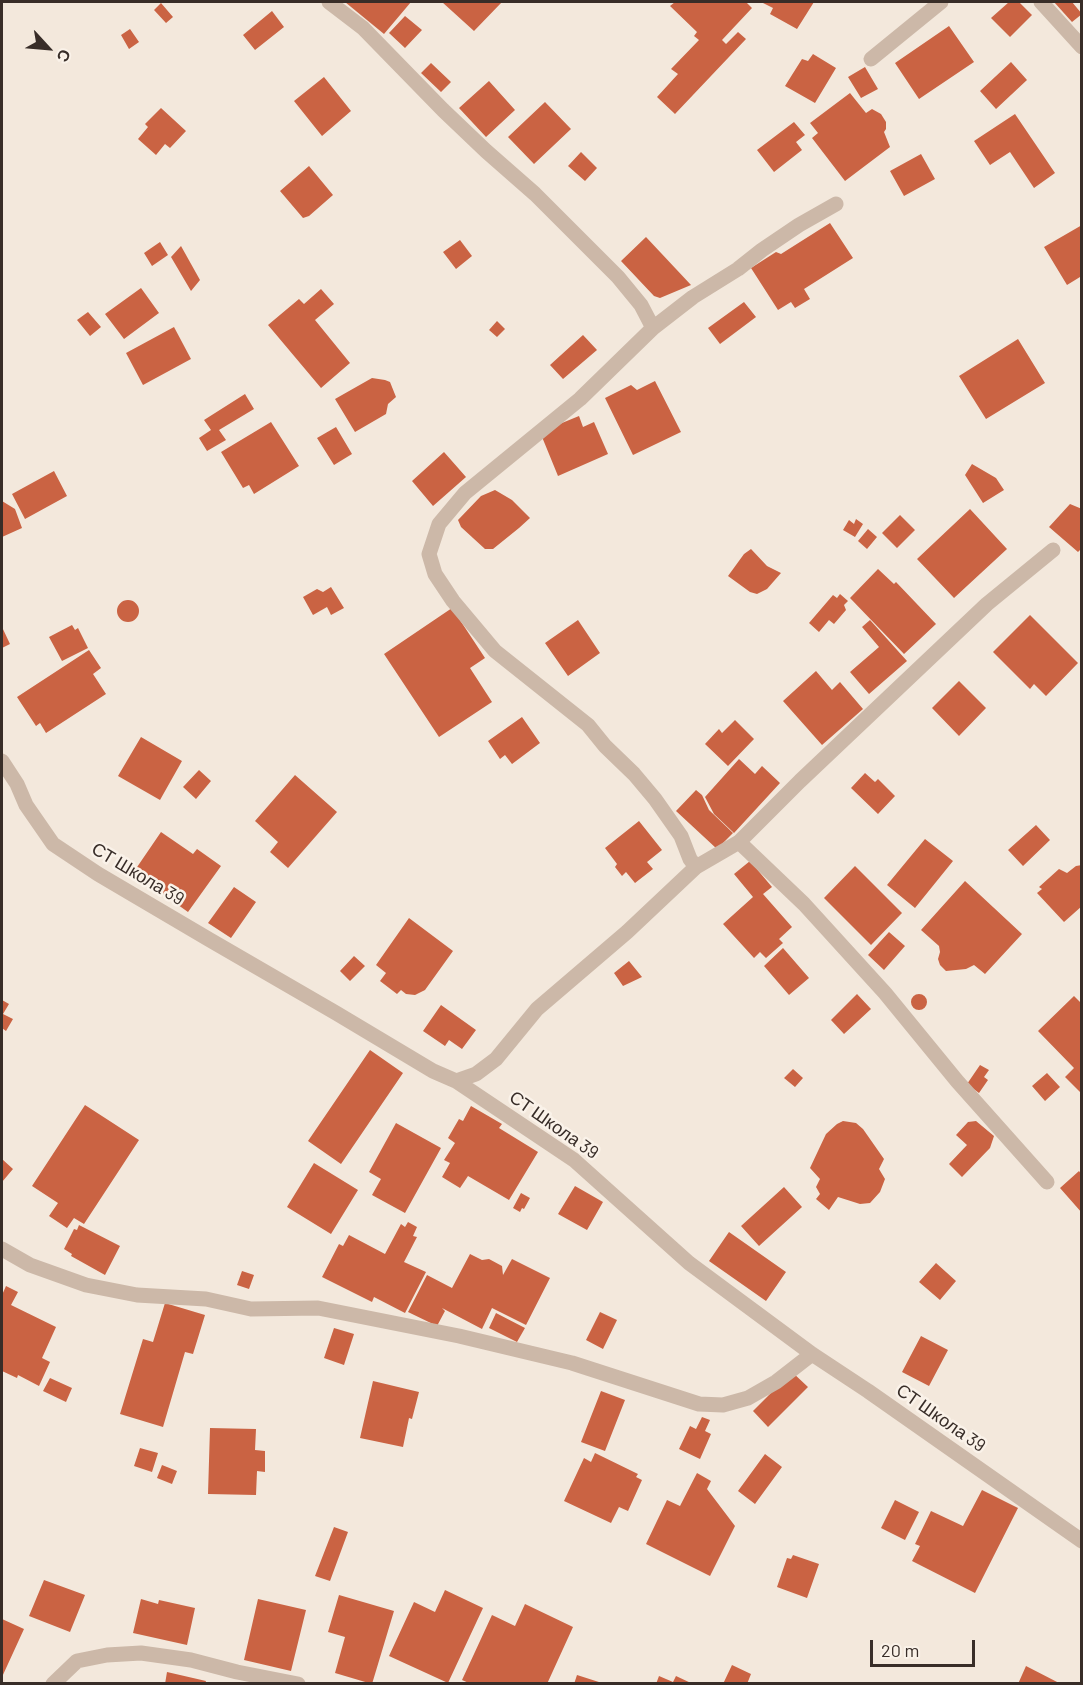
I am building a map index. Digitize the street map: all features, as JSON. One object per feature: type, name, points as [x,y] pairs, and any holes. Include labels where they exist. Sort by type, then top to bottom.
[{"type":"street","points":[[329,2],[363,28],[443,110],[535,194],[618,278],[641,305],[653,328]]},
{"type":"street","points":[[871,59],[941,2]]},
{"type":"street","points":[[1041,2],[1082,47]]},
{"type":"street","points":[[696,867],[690,859],[681,836],[634,774],[605,746],[588,725],[495,651],[453,601],[435,574],[429,555],[439,524],[465,493],[580,399],[653,328],[693,297],[738,269],[762,250],[836,204]]},
{"type":"street","points":[[456,1081],[476,1074],[496,1059],[537,1009],[627,932],[696,867],[739,842],[987,604],[1053,550]]},
{"type":"street","name":"СТ Школа 39","points":[[2,761],[17,784],[26,805],[53,844],[98,874],[433,1071],[456,1081],[574,1160],[689,1263],[812,1354],[1082,1541]]},
{"type":"street","points":[[739,842],[804,904],[863,968],[957,1081],[1047,1182]]},
{"type":"street","points":[[2,1249],[30,1265],[86,1285],[137,1295],[206,1299],[251,1309],[318,1308],[459,1336],[561,1360],[699,1404],[723,1405],[748,1398],[776,1382],[812,1354]]},
{"type":"street","points":[[53,1683],[77,1661],[106,1655],[141,1653],[191,1660],[237,1672],[298,1683]]},
{"type":"building","points":[[345,2],[411,2],[384,34]]},
{"type":"building","points":[[442,2],[502,2],[474,31]]},
{"type":"building","points":[[675,2],[746,2],[752,8],[722,40],[726,44],[738,32],[746,39],[675,114],[657,97],[678,74],[671,69],[699,40],[694,36],[697,32],[670,6]]},
{"type":"building","points":[[761,2],[814,2],[797,29],[770,14],[773,8]]},
{"type":"building","points":[[1009,2],[1019,2],[1032,15],[1010,37],[991,18]]},
{"type":"building","points":[[1054,2],[1072,2],[1082,14],[1072,22]]},
{"type":"building","points":[[161,3],[173,17],[166,23],[154,10]]},
{"type":"building","points":[[272,11],[284,27],[255,50],[243,35]]},
{"type":"building","points":[[405,16],[422,30],[405,48],[389,33]]},
{"type":"building","points":[[949,26],[974,62],[919,99],[895,63]]},
{"type":"building","points":[[130,29],[139,42],[129,49],[121,35]]},
{"type":"building","points":[[813,54],[836,68],[815,103],[785,86],[802,59],[808,61]]},
{"type":"building","points":[[1011,62],[1027,80],[996,109],[980,91]]},
{"type":"building","points":[[431,63],[451,82],[441,92],[421,73]]},
{"type":"building","points":[[865,67],[878,89],[861,98],[848,77]]},
{"type":"building","points":[[324,77],[351,111],[322,136],[294,101]]},
{"type":"building","points":[[489,81],[515,110],[486,137],[459,108]]},
{"type":"building","points":[[850,93],[866,113],[872,109],[881,114],[886,122],[884,132],[890,147],[845,181],[812,138],[818,133],[810,123]]},
{"type":"building","points":[[545,102],[571,129],[534,164],[508,137]]},
{"type":"building","points":[[161,108],[186,131],[170,148],[165,144],[156,155],[138,139],[148,127],[145,124]]},
{"type":"building","points":[[1015,114],[1055,173],[1034,188],[1010,152],[990,165],[974,141]]},
{"type":"building","points":[[794,122],[805,135],[796,142],[802,150],[774,172],[757,150]]},
{"type":"building","points":[[581,152],[597,168],[585,181],[568,166]]},
{"type":"building","points":[[921,154],[935,179],[904,196],[890,171]]},
{"type":"building","points":[[309,166],[333,195],[309,216],[303,218],[280,191]]},
{"type":"building","points":[[830,223],[853,258],[804,289],[810,299],[795,308],[791,302],[778,310],[751,268],[776,252],[781,254]]},
{"type":"building","points":[[1082,225],[1082,281],[1080,277],[1067,285],[1044,247]]},
{"type":"building","points":[[646,237],[691,285],[660,298],[654,296],[621,261]]},
{"type":"building","points":[[460,240],[472,256],[456,269],[443,252]]},
{"type":"building","points":[[160,242],[168,255],[152,266],[144,253]]},
{"type":"building","points":[[181,246],[200,280],[191,291],[171,257]]},
{"type":"building","points":[[141,288],[159,313],[124,339],[105,314]]},
{"type":"building","points":[[321,289],[334,304],[315,320],[350,363],[321,388],[268,325],[299,299],[304,304]]},
{"type":"building","points":[[744,302],[756,317],[720,344],[708,328]]},
{"type":"building","points":[[88,312],[101,327],[90,336],[77,320]]},
{"type":"building","points":[[497,321],[505,329],[497,337],[489,330]]},
{"type":"building","points":[[174,327],[191,359],[143,385],[126,353]]},
{"type":"building","points":[[583,335],[597,350],[563,379],[550,365]]},
{"type":"building","points":[[1018,339],[1045,383],[986,419],[959,376]]},
{"type":"building","points":[[372,378],[390,382],[396,397],[388,404],[386,414],[355,432],[335,399]]},
{"type":"building","points":[[655,381],[681,432],[633,455],[605,398],[631,385],[637,390]]},
{"type":"building","points":[[245,394],[254,409],[219,430],[226,440],[207,451],[199,438],[211,430],[204,420]]},
{"type":"building","points":[[579,416],[583,427],[594,422],[608,454],[558,476],[540,432]]},
{"type":"building","points":[[271,422],[299,466],[254,494],[249,485],[243,488],[221,452]]},
{"type":"building","points":[[336,427],[352,454],[334,465],[317,438]]},
{"type":"building","points":[[444,452],[466,477],[433,506],[412,481]]},
{"type":"building","points":[[972,464],[996,478],[1004,490],[983,503],[965,475]]},
{"type":"building","points":[[54,471],[67,496],[25,519],[12,494]]},
{"type":"building","points":[[495,490],[512,500],[530,518],[493,549],[485,549],[461,527],[458,520],[481,496]]},
{"type":"building","points":[[2,501],[15,509],[22,528],[2,537]]},
{"type":"building","points":[[1070,504],[1082,509],[1082,548],[1078,552],[1049,527]]},
{"type":"building","points":[[970,509],[1007,549],[954,598],[917,559]]},
{"type":"building","points":[[900,515],[915,530],[897,548],[882,533]]},
{"type":"building","points":[[856,519],[863,524],[855,537],[843,530],[849,520],[854,524]]},
{"type":"building","points":[[868,529],[877,537],[867,549],[858,541]]},
{"type":"building","points":[[751,549],[767,566],[781,573],[767,589],[757,594],[750,592],[728,576],[744,554]]},
{"type":"building","points":[[878,569],[894,584],[896,582],[936,624],[904,654],[850,598]]},
{"type":"building","points":[[331,587],[344,608],[331,615],[327,607],[313,615],[303,597],[317,589],[323,592]]},
{"type":"building","points":[[840,594],[848,601],[844,605],[846,610],[834,624],[829,620],[819,632],[809,623],[833,595],[837,598]]},
{"type":"building","points":[[128,600],[136,603],[139,611],[136,619],[128,622],[120,619],[117,611],[120,603]]},
{"type":"building","points":[[452,608],[485,658],[470,668],[492,702],[439,737],[384,654]]},
{"type":"building","points":[[1030,615],[1078,663],[1046,696],[1034,684],[1030,689],[993,652]]},
{"type":"building","points":[[578,620],[600,653],[568,676],[545,643]]},
{"type":"building","points":[[870,620],[907,661],[869,694],[850,672],[879,647],[862,627]]},
{"type":"building","points":[[72,625],[75,630],[78,628],[88,648],[62,661],[49,637]]},
{"type":"building","points":[[2,627],[10,644],[2,648]]},
{"type":"building","points":[[89,650],[101,668],[93,674],[106,694],[46,733],[40,723],[36,726],[17,697]]},
{"type":"building","points":[[816,671],[832,690],[840,682],[863,709],[822,745],[783,701]]},
{"type":"building","points":[[959,681],[986,708],[959,736],[932,708]]},
{"type":"building","points":[[522,717],[540,743],[512,764],[505,755],[500,759],[488,741]]},
{"type":"building","points":[[735,720],[754,739],[728,766],[705,744],[719,729],[722,733]]},
{"type":"building","points":[[141,737],[182,761],[160,800],[118,776]]},
{"type":"building","points":[[739,759],[755,774],[762,766],[780,783],[734,833],[714,814],[705,797]]},
{"type":"building","points":[[199,770],[211,781],[196,799],[183,787]]},
{"type":"building","points":[[865,773],[875,782],[878,779],[895,796],[878,814],[851,788]]},
{"type":"building","points":[[295,775],[337,812],[288,868],[270,852],[278,842],[255,821]]},
{"type":"building","points":[[696,790],[702,795],[709,810],[733,833],[717,849],[676,811]]},
{"type":"building","points":[[639,821],[662,850],[647,862],[653,869],[635,883],[626,872],[622,876],[615,867],[617,864],[605,848]]},
{"type":"building","points":[[1036,825],[1050,840],[1023,866],[1008,850]]},
{"type":"building","points":[[161,832],[193,854],[197,849],[221,866],[188,912],[133,873]]},
{"type":"building","points":[[925,839],[953,861],[915,908],[887,885]]},
{"type":"building","points":[[750,861],[772,887],[763,894],[792,927],[779,939],[783,943],[766,958],[760,952],[754,958],[723,924],[753,897],[734,874]]},
{"type":"building","points":[[1082,865],[1082,906],[1064,922],[1037,893],[1042,889],[1039,887],[1059,869],[1067,873],[1076,866]]},
{"type":"building","points":[[855,866],[902,913],[871,945],[824,898]]},
{"type":"building","points":[[965,881],[1022,934],[985,974],[974,965],[966,969],[946,971],[938,959],[939,946],[921,930]]},
{"type":"building","points":[[234,887],[256,902],[231,938],[208,923]]},
{"type":"building","points":[[409,918],[453,951],[425,990],[415,995],[406,994],[401,990],[397,994],[380,981],[386,973],[376,965]]},
{"type":"building","points":[[889,932],[905,946],[884,970],[868,955]]},
{"type":"building","points":[[783,948],[809,978],[789,995],[764,966]]},
{"type":"building","points":[[354,956],[365,966],[350,981],[340,971]]},
{"type":"building","points":[[629,961],[642,977],[623,986],[614,973]]},
{"type":"building","points":[[857,994],[871,1009],[844,1034],[831,1020]]},
{"type":"building","points":[[916,994],[922,994],[927,1002],[925,1008],[916,1010],[911,1005],[911,999]]},
{"type":"building","points":[[1074,996],[1082,1004],[1082,1094],[1065,1077],[1074,1068],[1038,1031]]},
{"type":"building","points":[[2,1000],[9,1004],[3,1014],[13,1019],[6,1031],[2,1028]]},
{"type":"building","points":[[441,1005],[476,1030],[462,1049],[449,1040],[445,1046],[423,1031]]},
{"type":"building","points":[[370,1050],[403,1073],[341,1164],[308,1141]]},
{"type":"building","points":[[980,1065],[989,1070],[984,1077],[988,1080],[979,1093],[967,1084]]},
{"type":"building","points":[[793,1069],[803,1078],[795,1087],[784,1078]]},
{"type":"building","points":[[1047,1073],[1060,1087],[1045,1101],[1032,1086]]},
{"type":"building","points":[[85,1105],[139,1140],[84,1224],[74,1218],[67,1228],[49,1216],[58,1203],[32,1186]]},
{"type":"building","points":[[471,1106],[502,1124],[499,1128],[538,1152],[509,1200],[468,1176],[460,1188],[442,1177],[450,1163],[444,1160],[455,1143],[448,1138],[459,1119],[463,1121]]},
{"type":"building","points":[[843,1121],[856,1123],[863,1129],[884,1159],[879,1169],[885,1179],[880,1192],[870,1203],[860,1204],[838,1197],[829,1210],[816,1199],[820,1194],[816,1187],[820,1179],[810,1168],[826,1134]]},
{"type":"building","points":[[976,1121],[994,1136],[990,1148],[962,1177],[949,1164],[967,1145],[956,1135],[968,1122]]},
{"type":"building","points":[[396,1123],[441,1148],[405,1213],[372,1195],[381,1179],[369,1172]]},
{"type":"building","points":[[2,1159],[13,1169],[2,1182]]},
{"type":"building","points":[[314,1163],[358,1190],[331,1234],[287,1207]]},
{"type":"building","points":[[1079,1171],[1082,1175],[1082,1213],[1060,1188]]},
{"type":"building","points":[[575,1186],[603,1202],[587,1230],[558,1214]]},
{"type":"building","points":[[784,1187],[802,1207],[759,1246],[741,1226]]},
{"type":"building","points":[[521,1193],[530,1198],[520,1212],[513,1208]]},
{"type":"building","points":[[408,1222],[417,1227],[413,1236],[417,1237],[404,1262],[426,1272],[405,1313],[374,1297],[372,1302],[322,1277],[339,1244],[343,1246],[349,1235],[385,1254],[401,1224],[405,1227]]},
{"type":"building","points":[[79,1225],[120,1246],[105,1275],[71,1256],[72,1254],[64,1249],[74,1229],[77,1230]]},
{"type":"building","points":[[729,1232],[786,1272],[766,1301],[709,1261]]},
{"type":"building","points":[[470,1254],[482,1260],[489,1259],[502,1266],[503,1275],[512,1259],[550,1278],[526,1325],[492,1308],[482,1329],[442,1308],[445,1311],[437,1326],[408,1312],[427,1275],[452,1288]]},
{"type":"building","points":[[936,1263],[956,1281],[940,1300],[919,1282]]},
{"type":"building","points":[[242,1271],[254,1275],[249,1289],[237,1285]]},
{"type":"building","points":[[6,1286],[18,1292],[11,1305],[56,1327],[42,1358],[50,1362],[39,1386],[18,1375],[17,1378],[2,1371],[2,1295]]},
{"type":"building","points":[[165,1303],[205,1315],[193,1354],[185,1352],[163,1427],[120,1414],[143,1339],[153,1342]]},
{"type":"building","points":[[600,1312],[617,1320],[603,1349],[586,1340]]},
{"type":"building","points":[[496,1313],[525,1328],[517,1342],[489,1328]]},
{"type":"building","points":[[334,1328],[354,1334],[344,1365],[324,1358]]},
{"type":"building","points":[[921,1336],[948,1350],[929,1386],[902,1372]]},
{"type":"building","points":[[792,1372],[808,1387],[768,1427],[753,1411]]},
{"type":"building","points":[[50,1378],[72,1388],[66,1402],[43,1391]]},
{"type":"building","points":[[373,1381],[419,1392],[412,1419],[409,1418],[403,1447],[360,1438]]},
{"type":"building","points":[[601,1391],[625,1400],[605,1451],[581,1442]]},
{"type":"building","points":[[702,1417],[710,1420],[705,1431],[711,1434],[700,1459],[679,1449],[690,1426],[696,1429]]},
{"type":"building","points":[[210,1428],[256,1429],[255,1450],[265,1451],[265,1472],[257,1471],[256,1495],[208,1494]]},
{"type":"building","points":[[140,1448],[158,1453],[152,1472],[134,1466]]},
{"type":"building","points":[[595,1453],[638,1474],[636,1477],[642,1480],[628,1511],[619,1507],[611,1523],[564,1501],[584,1458],[591,1462]]},
{"type":"building","points":[[765,1454],[782,1467],[755,1504],[738,1491]]},
{"type":"building","points":[[162,1465],[177,1471],[172,1484],[157,1478]]},
{"type":"building","points":[[697,1473],[711,1481],[707,1489],[735,1526],[710,1576],[646,1544],[667,1500],[680,1506]]},
{"type":"building","points":[[982,1490],[1018,1508],[975,1593],[912,1561],[920,1546],[915,1544],[931,1511],[963,1526]]},
{"type":"building","points":[[895,1500],[919,1512],[905,1540],[881,1528]]},
{"type":"building","points":[[334,1527],[348,1532],[330,1581],[315,1576]]},
{"type":"building","points":[[793,1555],[819,1564],[807,1598],[777,1587],[787,1558],[791,1559]]},
{"type":"building","points":[[44,1580],[85,1595],[70,1632],[29,1616]]},
{"type":"building","points":[[445,1590],[483,1608],[448,1683],[389,1656],[414,1602],[435,1612]]},
{"type":"building","points":[[339,1595],[394,1611],[372,1684],[335,1673],[345,1637],[328,1632]]},
{"type":"building","points":[[141,1599],[158,1604],[159,1600],[195,1608],[187,1645],[133,1633]]},
{"type":"building","points":[[258,1599],[306,1610],[291,1671],[244,1660]]},
{"type":"building","points":[[525,1604],[573,1627],[547,1684],[471,1684],[462,1680],[492,1615],[515,1626]]},
{"type":"building","points":[[2,1619],[24,1629],[2,1677]]},
{"type":"building","points":[[732,1665],[751,1674],[747,1684],[723,1684]]},
{"type":"building","points":[[1026,1666],[1061,1684],[1018,1684]]},
{"type":"building","points":[[167,1672],[206,1681],[205,1684],[165,1684]]},
{"type":"building","points":[[577,1675],[602,1683],[602,1684],[574,1684]]},
{"type":"building","points":[[659,1676],[673,1682],[676,1676],[693,1684],[656,1684]]}]
